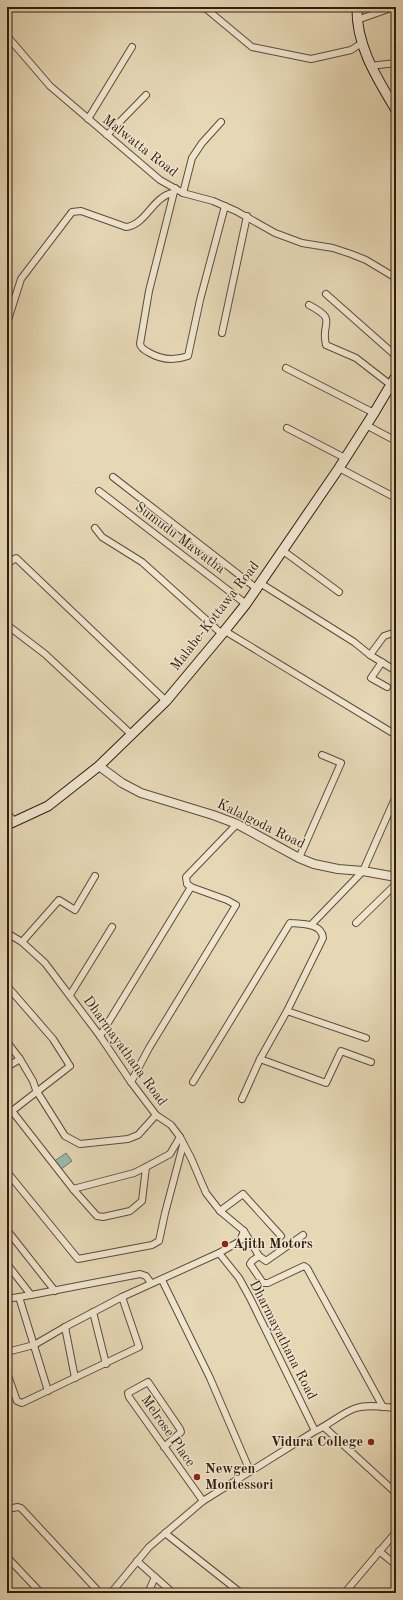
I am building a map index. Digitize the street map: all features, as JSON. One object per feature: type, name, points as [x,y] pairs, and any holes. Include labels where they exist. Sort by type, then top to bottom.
[{"type":"main road","points":[[357,7],[357,20],[362,43],[370,66],[396,110]]},
{"type":"main road","name":"Malabe-Kottawa Road","points":[[10,823],[48,806],[99,766],[166,701],[224,633],[246,604],[393,387],[396,376]]},
{"type":"street","points":[[204,7],[252,47],[311,59],[351,50],[362,43]]},
{"type":"street","points":[[357,20],[394,7]]},
{"type":"street","name":"Malwatta Road","points":[[7,36],[50,86],[174,191],[213,201],[247,216],[261,226],[289,238],[309,244],[333,248],[351,254],[366,260],[396,278]]},
{"type":"street","points":[[88,119],[132,47]]},
{"type":"street","points":[[370,66],[396,63]]},
{"type":"street","points":[[107,135],[146,95]]},
{"type":"street","points":[[183,193],[192,158],[202,143],[221,122]]},
{"type":"street","points":[[174,191],[149,290],[140,344],[143,350],[157,358],[178,360],[188,356],[200,300],[225,206]]},
{"type":"street","points":[[7,323],[21,279],[72,212],[81,211],[126,227],[132,226],[164,197],[174,191]]},
{"type":"street","points":[[222,333],[247,216]]},
{"type":"street","points":[[326,294],[396,356]]},
{"type":"street","points":[[309,305],[322,312],[326,317],[327,322],[324,336],[326,345],[356,358],[393,387]]},
{"type":"street","points":[[286,368],[374,413]]},
{"type":"street","points":[[366,425],[396,441]]},
{"type":"street","points":[[287,428],[345,458]]},
{"type":"street","points":[[339,468],[396,498]]},
{"type":"street","points":[[113,477],[258,586],[354,642],[370,655],[396,671]]},
{"type":"street","name":"Sumudu Mawatha","points":[[99,491],[246,604]]},
{"type":"street","points":[[95,528],[102,537],[142,562],[224,633],[396,735]]},
{"type":"street","points":[[282,550],[339,592]]},
{"type":"street","points":[[7,564],[16,558],[166,701]]},
{"type":"street","points":[[7,625],[45,654],[132,735]]},
{"type":"street","points":[[370,655],[384,636],[396,632]]},
{"type":"street","points":[[382,662],[371,678],[387,687]]},
{"type":"street","points":[[299,858],[341,763],[322,755]]},
{"type":"street","name":"Kalalgoda Road","points":[[99,766],[122,783],[141,793],[213,814],[238,824],[299,858],[314,864],[396,877]]},
{"type":"street","points":[[311,925],[363,871],[396,796]]},
{"type":"street","points":[[7,812],[10,823]]},
{"type":"street","points":[[131,1082],[149,1048],[236,905],[227,900],[191,887],[187,884],[186,877],[238,824]]},
{"type":"street","points":[[22,942],[59,900],[75,910],[95,876]]},
{"type":"street","points":[[356,923],[396,884]]},
{"type":"street","points":[[100,1036],[191,887]]},
{"type":"street","points":[[193,1082],[290,923],[311,925],[323,933],[323,938],[287,1011],[260,1059],[242,1099]]},
{"type":"street","points":[[70,995],[112,927]]},
{"type":"street","name":"Dharmayathana Road","points":[[7,932],[22,942],[45,963],[70,995],[156,1115],[171,1125],[180,1137],[206,1193],[220,1211],[244,1231],[259,1256]]},
{"type":"street","points":[[7,986],[53,1039],[70,1066],[36,1090],[9,1112],[96,1216],[103,1217],[130,1211],[142,1201],[146,1167]]},
{"type":"street","points":[[287,1011],[366,1038]]},
{"type":"street","points":[[7,1042],[33,1080],[36,1090],[65,1136],[80,1144],[128,1139],[138,1135],[156,1115]]},
{"type":"street","points":[[260,1059],[326,1083],[341,1051],[371,1062]]},
{"type":"street","points":[[7,1067],[20,1059]]},
{"type":"street","points":[[73,1189],[134,1173],[170,1154],[180,1137]]},
{"type":"street","points":[[7,1172],[78,1259],[152,1245],[159,1241],[183,1145]]},
{"type":"street","points":[[220,1211],[243,1194],[282,1236]]},
{"type":"street","points":[[7,1230],[55,1291]]},
{"type":"street","points":[[7,1352],[34,1346],[65,1326],[122,1297],[219,1254],[240,1241],[244,1231]]},
{"type":"street","points":[[303,1235],[266,1261],[259,1256],[252,1260],[250,1264],[263,1283],[268,1283],[304,1266],[307,1268],[382,1407]]},
{"type":"street","name":"Dharmayathana Road","points":[[219,1254],[239,1278],[250,1298],[315,1431]]},
{"type":"street","points":[[7,1264],[31,1295]]},
{"type":"street","points":[[7,1299],[140,1274],[146,1276],[151,1283]]},
{"type":"street","points":[[162,1280],[210,1378],[250,1471]]},
{"type":"street","points":[[19,1297],[48,1391]]},
{"type":"street","points":[[7,1373],[17,1401],[22,1403],[139,1347],[122,1297]]},
{"type":"street","points":[[93,1312],[106,1364]]},
{"type":"street","points":[[65,1326],[75,1378]]},
{"type":"street","name":"Melrose Place","points":[[164,1447],[181,1432],[148,1382],[128,1393],[129,1396],[164,1447],[203,1501]]},
{"type":"street","points":[[111,1593],[149,1547],[203,1501],[354,1408],[366,1406],[396,1408]]},
{"type":"street","points":[[324,1427],[396,1493]]},
{"type":"street","points":[[7,1509],[18,1507],[21,1508],[100,1593]]},
{"type":"street","points":[[347,1590],[396,1532]]},
{"type":"street","points":[[165,1533],[241,1593]]},
{"type":"street","points":[[379,1551],[396,1566]]},
{"type":"street","points":[[7,1557],[41,1593]]},
{"type":"street","points":[[138,1562],[173,1593]]},
{"type":"street","points":[[148,1593],[155,1577]]},
{"type":"shaded area","points":[[66,1153],[72,1161],[60,1170],[53,1162]]},
{"type":"place","name":"Ajith Motors","points":[[225,1244]]},
{"type":"place","name":"Vidura College","points":[[371,1442]]},
{"type":"place","name":"Newgen Montessori","points":[[197,1477]]}]
